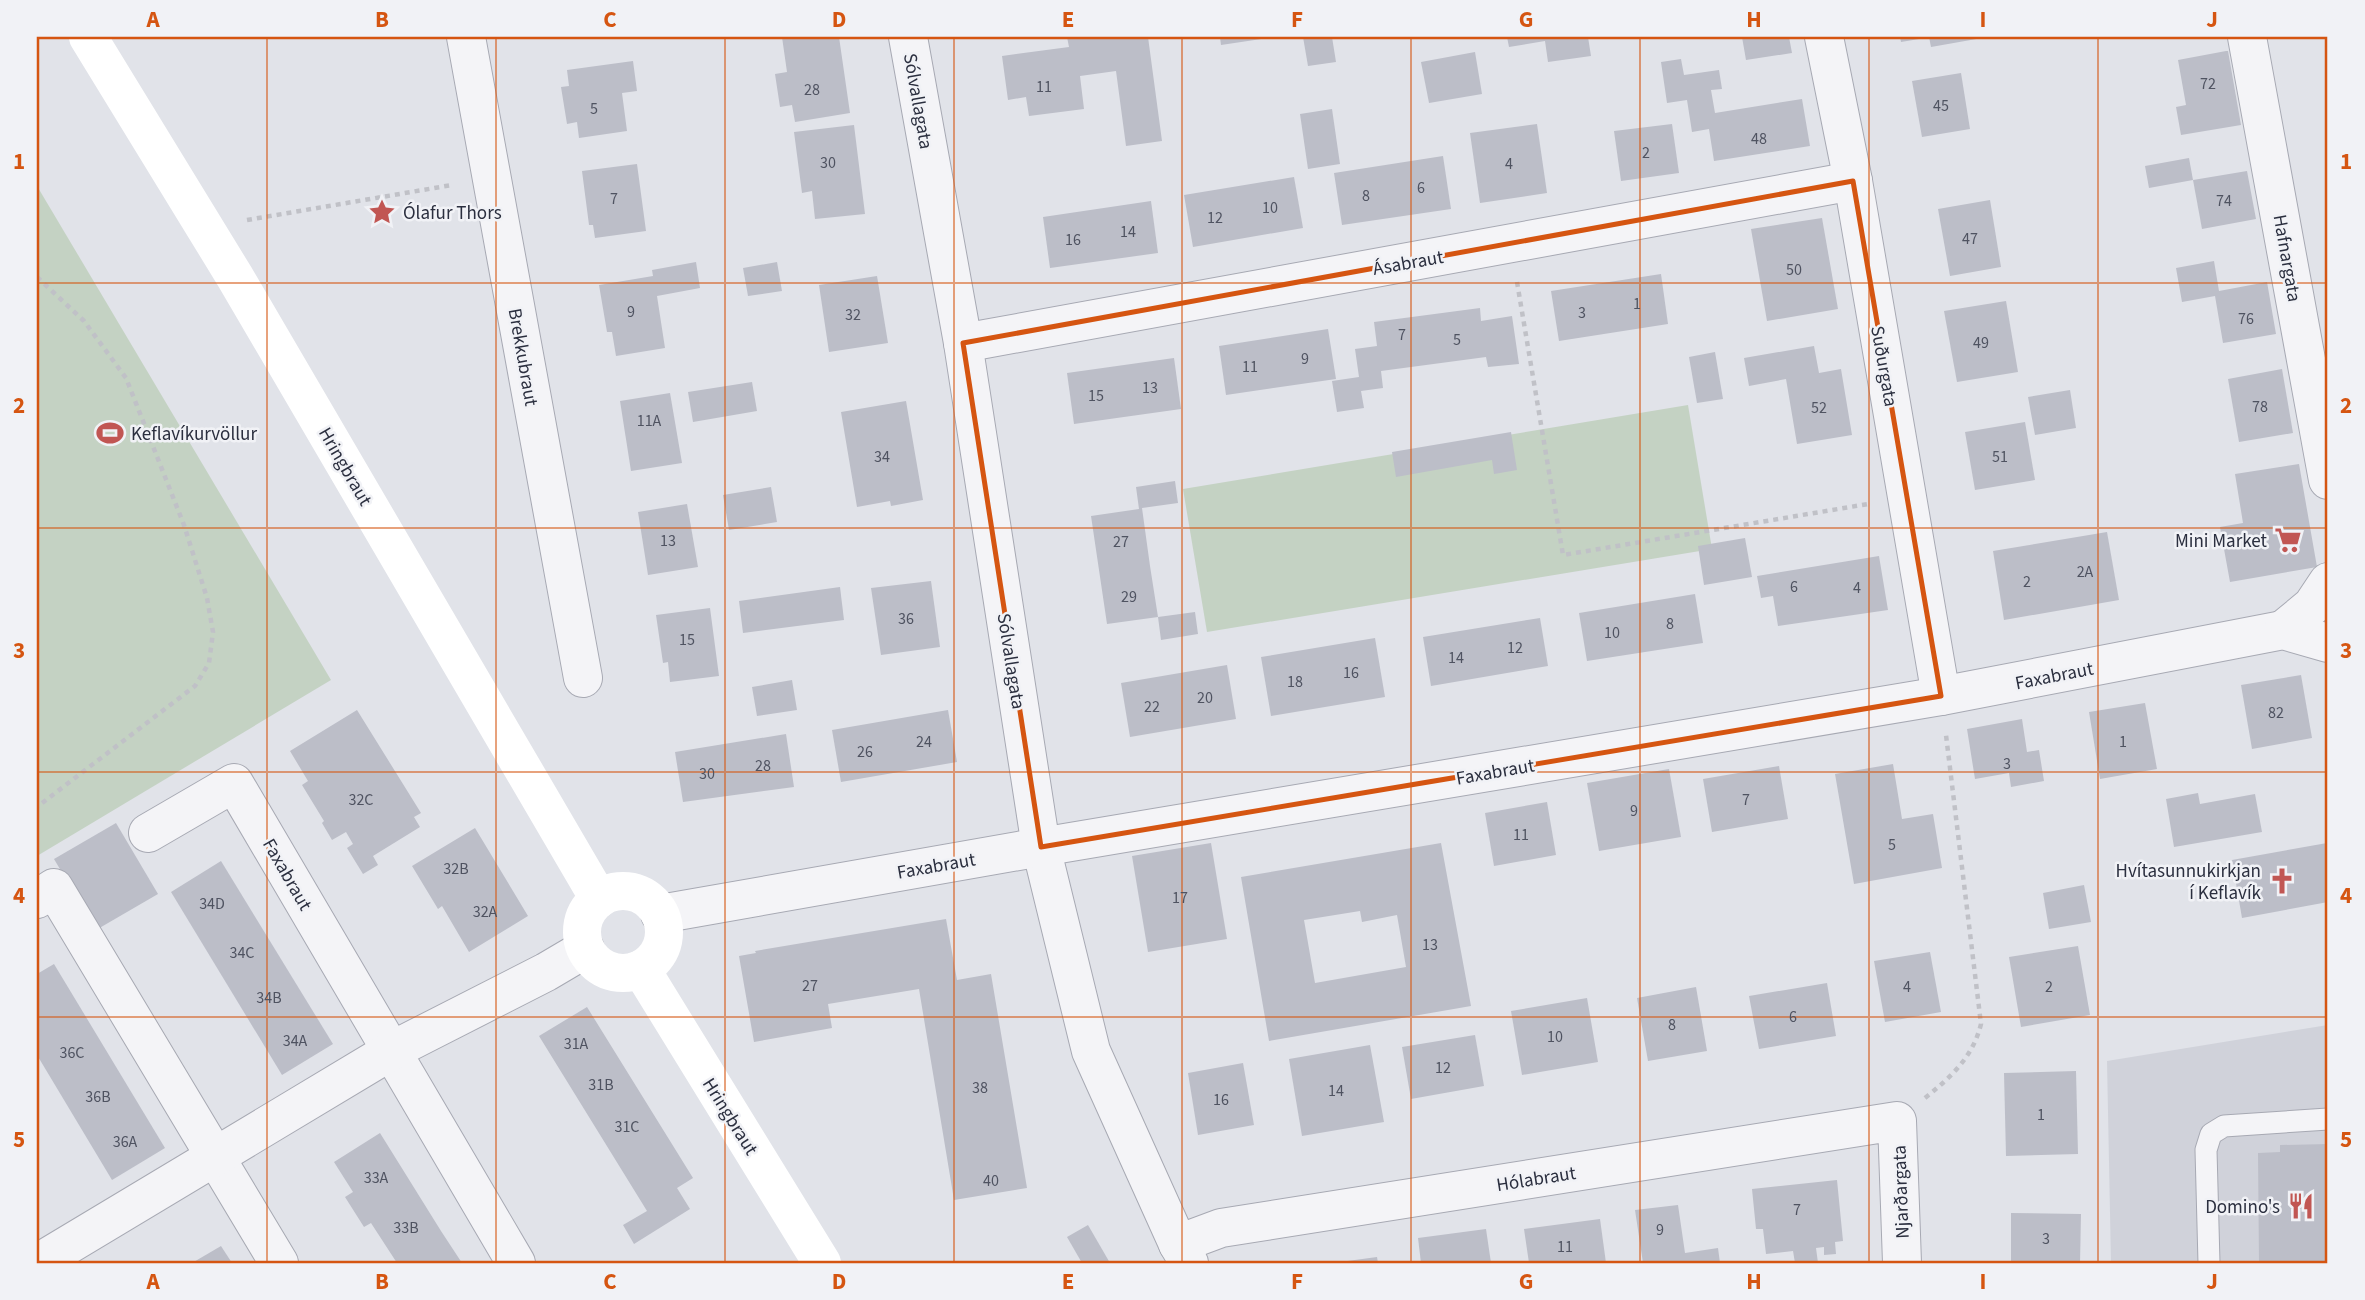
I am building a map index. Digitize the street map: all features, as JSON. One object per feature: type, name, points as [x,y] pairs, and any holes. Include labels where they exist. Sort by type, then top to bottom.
[{"type":"main road","name":"Hringbraut","points":[[88,37],[205,227],[599,899]]},
{"type":"main road","points":[[633,892],[644,897],[660,914],[664,935],[662,945],[650,963],[641,969],[620,973],[609,971],[599,966],[586,949],[582,938],[585,916],[599,899],[610,894],[633,892]]},
{"type":"main road","name":"Hringbraut","points":[[641,969],[822,1263]]},
{"type":"street","name":"Brekkubraut","points":[[466,37],[583,678]]},
{"type":"street","name":"Sólvallagata","points":[[908,37],[963,343],[1041,847],[1091,1051],[1184,1254]]},
{"type":"street","name":"Suðurgata","points":[[1824,37],[1853,181],[1941,696]]},
{"type":"street","name":"Hafnargata","points":[[2247,37],[2328,480]]},
{"type":"street","name":"Ásabraut","points":[[963,343],[1853,181]]},
{"type":"street","points":[[2283,629],[2312,606],[2328,582]]},
{"type":"street","name":"Faxabraut","points":[[660,914],[1041,847],[1941,696],[2283,629],[2328,643]]},
{"type":"street","name":"Faxabraut","points":[[148,833],[234,783],[516,1263]]},
{"type":"street","points":[[37,899],[54,888],[279,1263]]},
{"type":"street","points":[[44,1254],[391,1051],[586,949]]},
{"type":"street","name":"Hólabraut","points":[[1184,1254],[1221,1228],[1897,1121]]},
{"type":"street","name":"Njarðargata","points":[[1897,1121],[1902,1263]]},
{"type":"lane","points":[[2209,1263],[2206,1150],[2211,1134],[2224,1126],[2328,1119]]},
{"type":"path","points":[[205,227],[492,178]]},
{"type":"path","points":[[1511,244],[1563,555],[1907,498]]},
{"type":"path","points":[[37,277],[84,320],[126,378],[184,525],[206,598],[213,632],[209,663],[195,686],[37,807]]},
{"type":"path","points":[[1897,1121],[1955,1073],[1976,1043],[1981,1024],[1941,696]]},
{"type":"highlighted area","points":[[1853,181],[1941,696],[1041,847],[963,343]]},
{"type":"shaded area","points":[[2328,1025],[2328,1263],[2111,1263],[2107,1061]]},
{"type":"green space","name":"Keflavíkurvöllur","points":[[37,186],[331,680],[37,856]]},
{"type":"green space","points":[[1688,405],[1712,549],[1207,632],[1183,489]]},
{"type":"building","points":[[782,37],[839,37],[850,113],[795,122],[792,105],[780,107],[775,74],[787,72]]},
{"type":"building","points":[[1067,37],[1148,37],[1162,141],[1126,146],[1116,71],[1080,76],[1084,109],[1029,116],[1026,97],[1008,100],[1002,56],[1069,47]]},
{"type":"building","points":[[1220,37],[1268,37],[1268,38],[1221,45]]},
{"type":"building","points":[[1303,37],[1332,37],[1336,62],[1308,66]]},
{"type":"building","points":[[1507,37],[1588,37],[1591,56],[1548,62],[1545,41],[1509,47]]},
{"type":"building","points":[[1742,37],[1789,37],[1792,53],[1746,60]]},
{"type":"building","points":[[1900,37],[1925,37],[1925,38],[1901,42]]},
{"type":"building","points":[[1929,37],[1982,37],[1982,38],[1931,47]]},
{"type":"building","points":[[2228,51],[2241,125],[2181,135],[2176,107],[2186,105],[2178,60]]},
{"type":"building","points":[[1475,52],[1482,94],[1429,103],[1421,62]]},
{"type":"building","points":[[1681,59],[1684,75],[1719,70],[1722,89],[1711,90],[1715,113],[1802,99],[1810,146],[1714,161],[1709,129],[1692,132],[1687,100],[1667,103],[1661,62]]},
{"type":"building","points":[[633,61],[637,91],[622,93],[627,131],[579,138],[577,122],[567,124],[561,87],[569,86],[567,70]]},
{"type":"building","points":[[1961,73],[1970,129],[1922,137],[1912,81]]},
{"type":"building","points":[[1332,109],[1340,164],[1308,169],[1300,114]]},
{"type":"building","points":[[1537,124],[1547,193],[1480,203],[1470,133]]},
{"type":"building","points":[[1672,124],[1679,173],[1621,181],[1614,131]]},
{"type":"building","points":[[854,125],[865,214],[815,219],[812,191],[802,193],[794,132]]},
{"type":"building","points":[[1443,156],[1451,209],[1342,225],[1334,173]]},
{"type":"building","points":[[2189,158],[2193,180],[2149,188],[2145,166]]},
{"type":"building","points":[[637,164],[646,231],[595,238],[593,225],[589,225],[582,171]]},
{"type":"building","points":[[2247,171],[2256,219],[2202,229],[2193,180]]},
{"type":"building","points":[[1294,177],[1303,228],[1193,247],[1184,195]]},
{"type":"building","points":[[1990,200],[2001,267],[1950,276],[1938,209]]},
{"type":"building","points":[[1151,201],[1158,253],[1050,268],[1043,217]]},
{"type":"building","points":[[1822,218],[1838,309],[1767,321],[1751,229]]},
{"type":"building","points":[[2214,261],[2219,291],[2267,282],[2276,334],[2223,343],[2215,296],[2182,302],[2176,268]]},
{"type":"building","points":[[696,262],[700,288],[657,296],[665,348],[616,356],[612,332],[607,332],[599,285],[653,276],[652,270]]},
{"type":"building","points":[[777,262],[782,291],[748,296],[743,268]]},
{"type":"building","points":[[1661,274],[1668,324],[1559,341],[1551,291]]},
{"type":"building","points":[[877,276],[888,343],[829,352],[819,285]]},
{"type":"building","points":[[2006,301],[2018,372],[1957,382],[1944,311]]},
{"type":"building","points":[[1480,308],[1481,321],[1512,316],[1519,364],[1488,367],[1486,357],[1381,371],[1383,388],[1361,391],[1364,408],[1337,412],[1332,381],[1359,377],[1355,349],[1377,346],[1374,322]]},
{"type":"building","points":[[1328,329],[1336,379],[1226,395],[1219,346]]},
{"type":"building","points":[[1814,346],[1819,373],[1841,369],[1852,435],[1797,444],[1786,379],[1749,386],[1744,358]]},
{"type":"building","points":[[1715,352],[1723,399],[1697,403],[1689,357]]},
{"type":"building","points":[[1174,358],[1181,409],[1074,424],[1067,373]]},
{"type":"building","points":[[2282,369],[2293,433],[2239,442],[2228,379]]},
{"type":"building","points":[[752,382],[757,411],[693,422],[688,392]]},
{"type":"building","points":[[2070,390],[2076,428],[2035,435],[2028,397]]},
{"type":"building","points":[[670,393],[682,463],[631,471],[620,401]]},
{"type":"building","points":[[906,401],[923,500],[891,506],[890,501],[857,507],[841,412]]},
{"type":"building","points":[[2025,422],[2035,480],[1975,490],[1965,432]]},
{"type":"building","points":[[1511,432],[1517,470],[1494,474],[1492,460],[1396,477],[1392,452]]},
{"type":"building","points":[[2299,464],[2317,567],[2230,582],[2220,527],[2243,523],[2235,474]]},
{"type":"building","points":[[1175,481],[1178,503],[1142,508],[1158,617],[1107,624],[1091,516],[1139,509],[1136,487]]},
{"type":"building","points":[[771,487],[777,522],[729,530],[723,495]]},
{"type":"building","points":[[687,504],[698,567],[648,575],[638,512]]},
{"type":"building","points":[[2107,532],[2119,600],[2004,620],[1993,551]]},
{"type":"building","points":[[1745,538],[1752,577],[1704,585],[1698,546]]},
{"type":"building","points":[[1879,556],[1888,610],[1778,626],[1773,596],[1761,598],[1757,576]]},
{"type":"building","points":[[931,581],[940,647],[881,655],[871,588]]},
{"type":"building","points":[[840,587],[844,620],[743,633],[739,601]]},
{"type":"building","points":[[1695,594],[1703,643],[1587,661],[1579,613]]},
{"type":"building","points":[[710,608],[719,676],[670,682],[668,662],[663,663],[656,615]]},
{"type":"building","points":[[1195,612],[1198,634],[1161,640],[1158,617]]},
{"type":"building","points":[[1540,618],[1548,666],[1431,686],[1423,637]]},
{"type":"building","points":[[1375,638],[1385,697],[1271,716],[1261,657]]},
{"type":"building","points":[[1227,665],[1236,719],[1130,737],[1121,683]]},
{"type":"building","points":[[2301,675],[2312,738],[2252,749],[2241,685]]},
{"type":"building","points":[[792,680],[797,710],[757,716],[752,687]]},
{"type":"building","points":[[2145,703],[2157,769],[2100,779],[2089,712]]},
{"type":"building","points":[[357,710],[421,813],[414,817],[420,827],[373,856],[378,865],[363,874],[347,848],[353,844],[346,832],[332,840],[302,785],[308,781],[290,751]]},
{"type":"building","points":[[948,710],[957,762],[841,782],[832,730]]},
{"type":"building","points":[[2022,719],[2027,752],[2039,750],[2044,781],[2011,787],[2009,773],[1975,779],[1967,729]]},
{"type":"building","points":[[786,734],[794,787],[683,802],[675,752]]},
{"type":"building","points":[[1893,764],[1902,819],[1933,814],[1942,868],[1854,884],[1835,774]]},
{"type":"building","points":[[1779,766],[1788,819],[1712,832],[1703,779]]},
{"type":"building","points":[[1669,769],[1681,837],[1599,851],[1587,783]]},
{"type":"building","points":[[2198,793],[2200,804],[2255,794],[2262,832],[2174,847],[2166,799]]},
{"type":"building","points":[[1547,802],[1556,855],[1494,866],[1485,813]]},
{"type":"building","points":[[116,823],[158,894],[96,930],[54,859]]},
{"type":"building","points":[[475,828],[528,916],[469,952],[442,906],[438,909],[412,866]]},
{"type":"building","points":[[1211,843],[1227,939],[1148,952],[1132,856]]},
{"type":"building","points":[[1441,843],[1471,1006],[1269,1041],[1241,877]],"holes":[[[1360,911],[1362,922],[1397,915],[1406,967],[1315,983],[1304,920]]]},
{"type":"building","name":"Hvítasunnukirkjan í Keflavík","points":[[2327,843],[2328,902],[2242,918],[2232,860]]},
{"type":"building","points":[[221,861],[333,1044],[282,1075],[171,892]]},
{"type":"building","points":[[2084,885],[2091,922],[2049,929],[2043,893]]},
{"type":"building","points":[[946,919],[957,980],[991,974],[1027,1188],[954,1200],[919,989],[828,1004],[832,1028],[754,1042],[739,956],[756,953],[755,951]]},
{"type":"building","points":[[2078,946],[2090,1015],[2021,1027],[2009,957]]},
{"type":"building","points":[[1930,952],[1941,1012],[1885,1022],[1874,961]]},
{"type":"building","points":[[54,964],[165,1148],[112,1180],[37,1055],[37,974]]},
{"type":"building","points":[[1827,983],[1836,1036],[1759,1049],[1749,996]]},
{"type":"building","points":[[1696,987],[1707,1051],[1648,1061],[1637,998]]},
{"type":"building","points":[[1587,998],[1598,1062],[1522,1075],[1511,1011]]},
{"type":"building","points":[[587,1007],[693,1178],[677,1188],[690,1209],[634,1244],[623,1225],[647,1211],[539,1036]]},
{"type":"building","points":[[1475,1035],[1484,1086],[1411,1099],[1402,1047]]},
{"type":"building","points":[[1370,1045],[1384,1122],[1302,1136],[1289,1059]]},
{"type":"building","points":[[1243,1063],[1254,1125],[1198,1135],[1188,1073]]},
{"type":"building","points":[[2076,1071],[2078,1154],[2006,1156],[2004,1073]]},
{"type":"building","points":[[380,1133],[462,1263],[397,1263],[371,1223],[364,1227],[345,1197],[353,1192],[334,1162]]},
{"type":"building","points":[[2328,1144],[2328,1261],[2259,1263],[2258,1153],[2280,1152],[2280,1145]]},
{"type":"building","points":[[1837,1180],[1843,1241],[1835,1242],[1836,1254],[1824,1255],[1824,1247],[1816,1248],[1818,1263],[1795,1263],[1793,1251],[1766,1254],[1763,1229],[1756,1229],[1752,1189]]},
{"type":"building","points":[[1678,1205],[1685,1253],[1718,1248],[1720,1263],[1643,1263],[1635,1210]]},
{"type":"building","points":[[2011,1213],[2081,1214],[2080,1263],[2011,1263]]},
{"type":"building","points":[[1600,1219],[1606,1263],[1529,1263],[1524,1229]]},
{"type":"building","points":[[1088,1225],[1110,1263],[1082,1263],[1067,1237]]},
{"type":"building","points":[[1486,1229],[1491,1263],[1421,1263],[1418,1238]]},
{"type":"building","points":[[221,1246],[232,1263],[192,1263]]},
{"type":"building","points":[[1377,1257],[1378,1263],[1340,1263],[1340,1262]]},
{"type":"place","name":"Ólafur Thors","points":[[382,212]]},
{"type":"place","name":"Keflavíkurvöllur","points":[[110,433]]},
{"type":"place","name":"Mini Market","points":[[2288,540]]},
{"type":"place","name":"Hvítasunnukirkjan í Keflavík","points":[[2282,881]]},
{"type":"place","name":"Domino's","points":[[2301,1206]]}]
